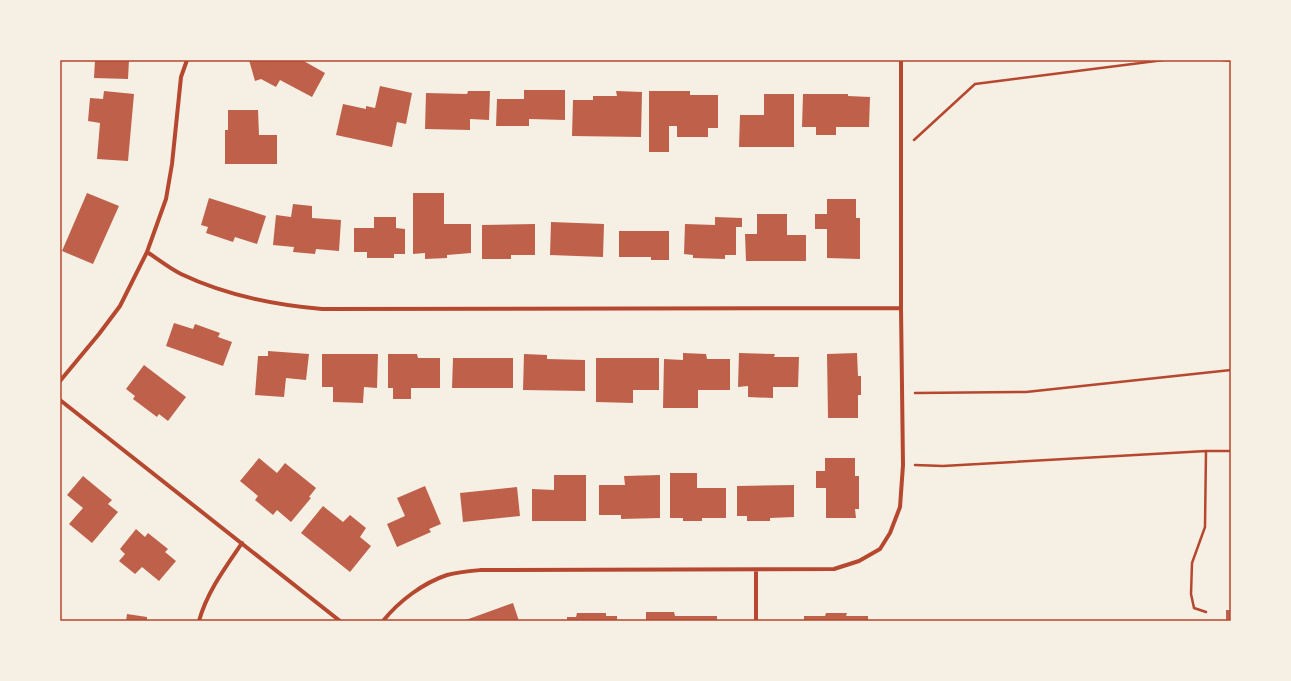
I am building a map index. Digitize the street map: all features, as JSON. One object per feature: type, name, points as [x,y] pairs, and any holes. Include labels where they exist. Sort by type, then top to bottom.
[{"type":"street","points":[[60,380],[99,334],[120,306],[147,252],[166,199],[172,164],[181,77],[187,60]]},
{"type":"street","points":[[383,621],[392,610],[429,582],[449,574],[481,570],[834,569],[859,561],[880,549],[890,533],[900,508],[903,465],[901,308],[901,60]]},
{"type":"street","points":[[147,252],[180,273],[207,285],[235,294],[292,306],[322,309],[901,308]]},
{"type":"street","points":[[60,400],[340,621]]},
{"type":"street","points":[[199,621],[202,610],[213,586],[242,543]]},
{"type":"street","points":[[756,570],[756,621]]},
{"type":"path","points":[[901,153],[975,84],[1164,60]]},
{"type":"path","points":[[1222,60],[1231,61]]},
{"type":"path","points":[[902,393],[1026,392],[1231,370]]},
{"type":"path","points":[[903,465],[951,465],[1206,451],[1231,451]]},
{"type":"path","points":[[1206,451],[1205,527],[1192,563],[1191,594],[1194,608],[1206,612]]},
{"type":"building","points":[[95,60],[129,60],[128,79],[94,78]]},
{"type":"building","points":[[249,60],[302,60],[325,73],[312,97],[280,80],[276,87],[261,79],[255,81]]},
{"type":"building","points":[[380,86],[412,93],[406,124],[397,122],[392,147],[336,135],[343,104],[366,109],[366,106],[375,108]]},
{"type":"building","points":[[524,90],[565,90],[565,120],[529,119],[529,126],[496,126],[497,99],[524,99]]},
{"type":"building","points":[[104,91],[134,94],[128,161],[97,159],[100,123],[88,121],[90,98],[103,99]]},
{"type":"building","points":[[468,91],[490,91],[489,120],[470,119],[470,130],[425,129],[426,93],[467,94]]},
{"type":"building","points":[[616,91],[642,92],[641,137],[572,136],[573,100],[593,100],[593,96],[617,96]]},
{"type":"building","points":[[649,91],[690,91],[690,95],[718,95],[718,128],[708,128],[708,137],[677,137],[677,126],[669,126],[669,152],[649,152]]},
{"type":"building","points":[[764,94],[794,94],[794,147],[739,147],[740,115],[764,115]]},
{"type":"building","points":[[803,94],[848,94],[848,96],[870,97],[869,127],[836,127],[836,135],[816,135],[816,127],[802,127]]},
{"type":"building","points":[[228,110],[258,110],[259,135],[277,135],[277,164],[225,164],[225,130],[228,130]]},
{"type":"building","points":[[87,193],[119,206],[93,264],[62,251]]},
{"type":"building","points":[[413,193],[444,193],[444,224],[471,224],[471,253],[447,255],[447,258],[425,259],[425,253],[413,254]]},
{"type":"building","points":[[209,198],[266,216],[257,244],[235,237],[233,242],[206,233],[208,227],[201,225]]},
{"type":"building","points":[[827,199],[856,199],[856,218],[860,218],[860,259],[827,258],[827,229],[815,229],[815,214],[827,214]]},
{"type":"building","points":[[293,204],[312,206],[312,218],[341,220],[339,251],[316,249],[315,254],[293,252],[294,247],[273,245],[276,215],[291,217]]},
{"type":"building","points":[[757,214],[787,214],[787,235],[806,235],[806,261],[746,261],[745,234],[757,234]]},
{"type":"building","points":[[374,217],[396,217],[396,228],[405,229],[405,254],[394,254],[394,258],[367,258],[367,252],[354,252],[354,228],[374,228]]},
{"type":"building","points":[[715,217],[742,218],[742,227],[736,227],[736,255],[725,255],[725,259],[693,258],[693,255],[684,254],[685,224],[715,225]]},
{"type":"building","points":[[551,222],[604,224],[603,257],[550,255]]},
{"type":"building","points":[[535,224],[535,255],[511,255],[511,259],[482,259],[482,225]]},
{"type":"building","points":[[619,231],[669,231],[669,260],[651,260],[651,257],[619,257]]},
{"type":"building","points":[[174,323],[193,329],[195,324],[220,333],[218,337],[232,342],[223,366],[166,346]]},
{"type":"building","points":[[268,351],[309,354],[306,380],[286,378],[284,397],[255,395],[258,356],[268,356]]},
{"type":"building","points":[[683,353],[706,354],[707,359],[730,359],[730,390],[698,390],[698,408],[663,408],[664,359],[683,360]]},
{"type":"building","points":[[739,353],[775,354],[774,357],[799,357],[798,387],[773,387],[773,398],[748,397],[748,386],[738,387]]},
{"type":"building","points":[[857,353],[858,376],[861,376],[861,395],[858,395],[858,418],[828,418],[827,354]]},
{"type":"building","points":[[322,354],[378,354],[377,388],[364,387],[363,403],[333,402],[333,387],[322,387]]},
{"type":"building","points":[[388,354],[417,354],[418,358],[440,358],[440,388],[411,388],[411,399],[393,399],[393,388],[388,388]]},
{"type":"building","points":[[524,354],[547,355],[547,359],[585,360],[585,391],[523,390]]},
{"type":"building","points":[[453,358],[513,358],[513,388],[452,388]]},
{"type":"building","points":[[596,358],[659,358],[659,390],[633,390],[633,403],[596,402]]},
{"type":"building","points":[[144,365],[186,397],[168,421],[159,414],[157,417],[133,399],[135,396],[126,389]]},
{"type":"building","points":[[259,458],[277,473],[285,463],[316,488],[309,497],[311,498],[291,522],[277,510],[273,515],[255,500],[258,496],[240,481]]},
{"type":"building","points":[[825,458],[855,458],[855,476],[859,476],[859,509],[855,509],[856,518],[826,518],[826,488],[816,488],[816,471],[825,471]]},
{"type":"building","points":[[670,473],[697,473],[697,488],[726,488],[726,518],[702,518],[702,521],[683,521],[683,518],[670,518]]},
{"type":"building","points":[[554,475],[586,475],[586,521],[532,521],[532,489],[554,490]]},
{"type":"building","points":[[660,475],[660,518],[621,519],[621,515],[599,515],[599,485],[625,485],[624,476]]},
{"type":"building","points":[[83,476],[112,500],[108,504],[118,512],[92,543],[69,524],[83,508],[67,495]]},
{"type":"building","points":[[794,485],[794,517],[770,518],[770,521],[747,521],[747,516],[737,516],[737,486]]},
{"type":"building","points":[[425,486],[441,524],[429,529],[431,532],[397,547],[387,524],[405,516],[397,498]]},
{"type":"building","points":[[517,487],[520,516],[463,522],[460,493]]},
{"type":"building","points":[[323,506],[343,522],[350,515],[366,528],[360,537],[371,546],[350,572],[301,533]]},
{"type":"building","points":[[136,529],[145,537],[148,533],[168,549],[165,552],[176,561],[159,581],[142,567],[135,574],[119,561],[125,554],[120,549]]},
{"type":"building","points":[[513,603],[519,621],[463,621]]},
{"type":"building","points":[[1226,610],[1231,610],[1231,621],[1226,621]]},
{"type":"building","points":[[646,612],[674,612],[675,616],[717,616],[717,621],[646,621]]},
{"type":"building","points":[[577,613],[606,613],[606,616],[617,616],[617,621],[567,621],[567,617],[576,617]]},
{"type":"building","points":[[826,613],[847,613],[846,616],[868,616],[868,621],[804,621],[804,616],[825,616]]},
{"type":"building","points":[[127,614],[147,617],[147,621],[126,621]]}]
